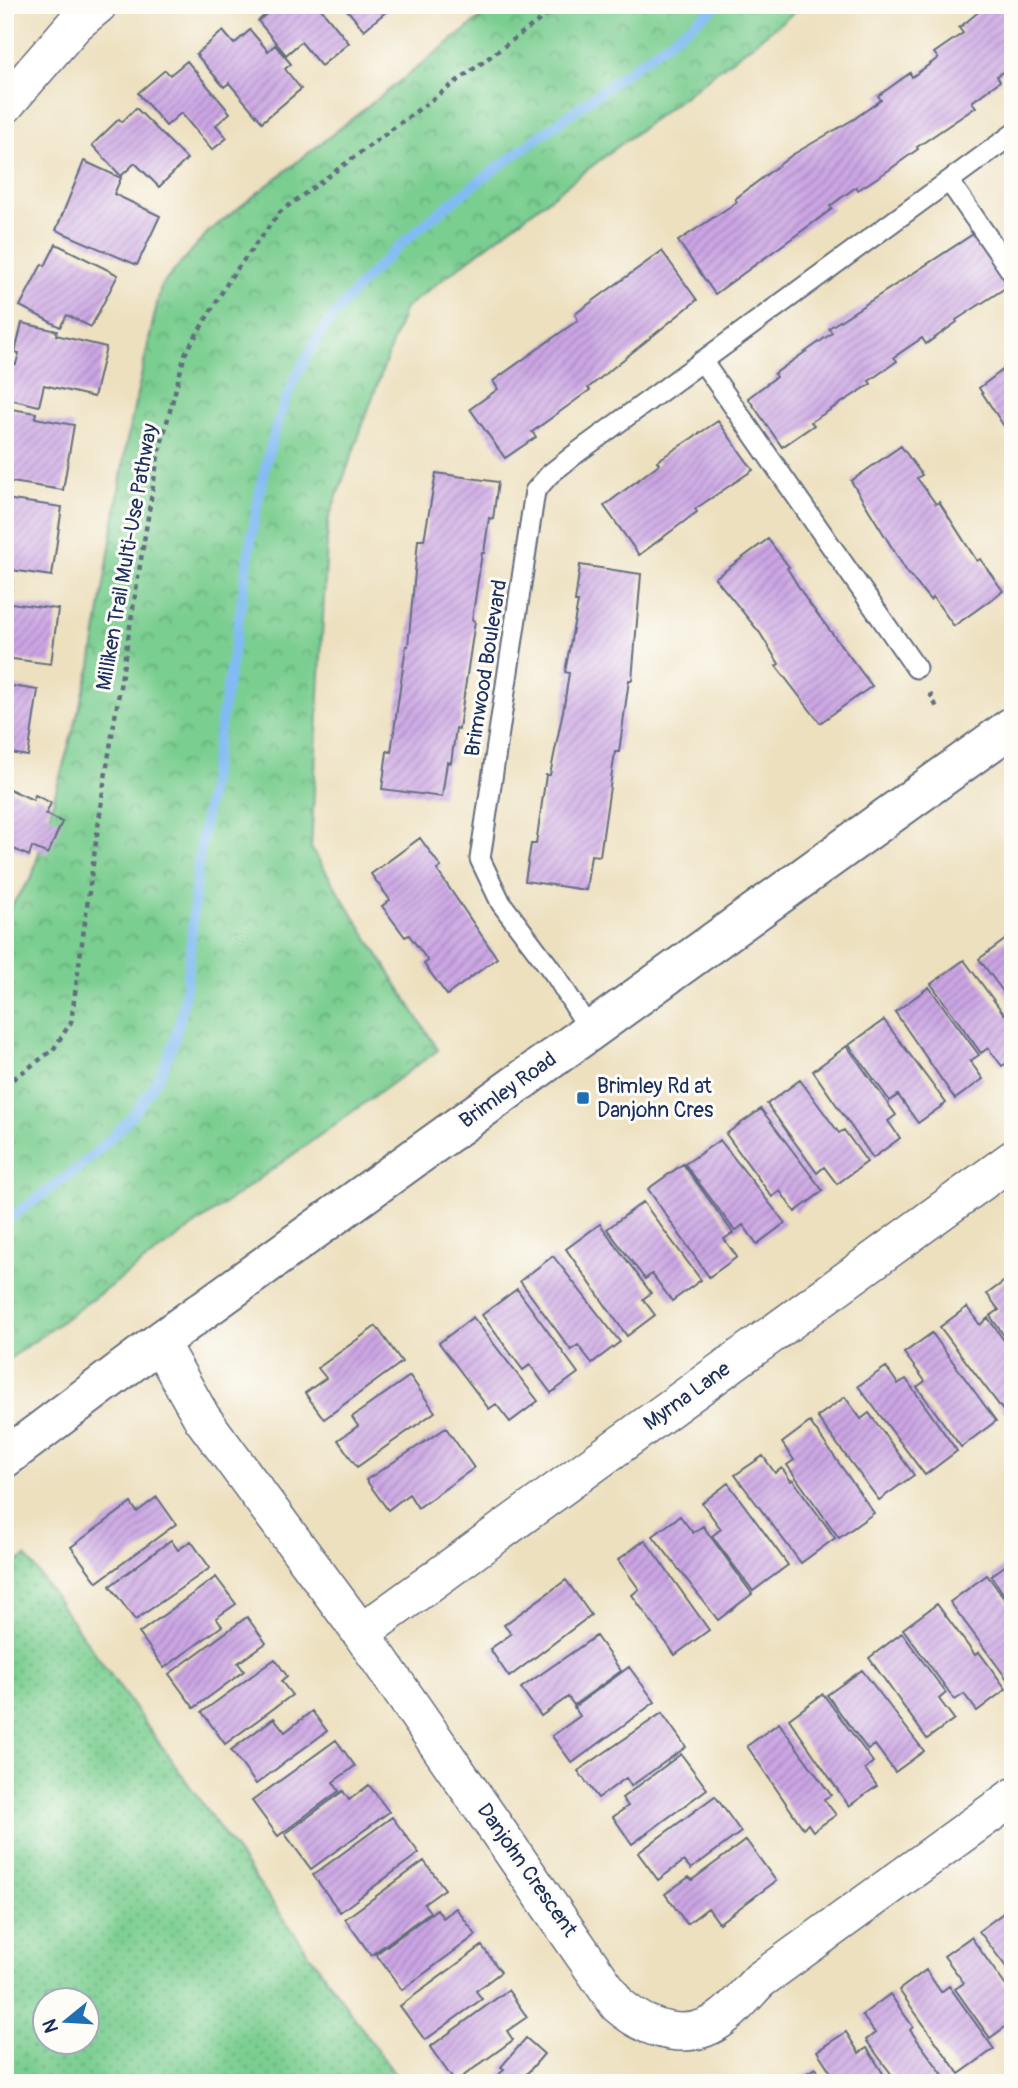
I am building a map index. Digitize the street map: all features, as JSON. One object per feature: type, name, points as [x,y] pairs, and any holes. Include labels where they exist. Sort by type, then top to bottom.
[{"type":"main road","name":"Brimley Road","points":[[5,1458],[159,1342],[1013,726]]},
{"type":"street","points":[[5,105],[75,24],[98,5]]},
{"type":"street","name":"Myrna Lane","points":[[361,1633],[1013,1159]]},
{"type":"street","name":"Danjohn Crescent","points":[[159,1342],[202,1418],[361,1633],[618,2005],[635,2019],[654,2029],[675,2032],[696,2030],[725,2016],[760,1980],[1013,1797]]},
{"type":"lane","name":"Brimwood Boulevard","points":[[590,1031],[556,976],[501,903],[480,859],[535,491],[550,474],[1013,134]]},
{"type":"lane","points":[[949,181],[1013,274]]},
{"type":"lane","points":[[702,361],[916,668]]},
{"type":"path","name":"Milliken Trail Multi-Use Pathway","points":[[5,1085],[53,1050],[71,1023],[104,784],[156,468],[185,354],[231,278],[280,212],[560,5]]},
{"type":"green space","points":[[497,5],[804,5],[405,308],[328,521],[311,848],[438,1050],[5,1362],[5,914],[32,877],[91,666],[127,440],[161,286],[208,232]]},
{"type":"green space","points":[[26,1556],[401,2083],[5,2083],[5,1570]]},
{"type":"building","points":[[277,5],[318,5],[349,43],[321,66],[301,42],[286,55],[258,21]]},
{"type":"building","points":[[343,5],[394,5],[364,30]]},
{"type":"building","points":[[987,5],[1013,5],[1013,65],[997,76],[1000,81],[972,102],[976,107],[917,147],[918,149],[889,170],[858,190],[856,187],[830,206],[832,209],[715,294],[678,241],[737,202],[735,199],[792,155],[854,119],[881,100],[878,96],[910,73],[912,77],[938,58],[934,53],[963,33],[959,28]]},
{"type":"building","points":[[250,30],[268,51],[275,45],[291,64],[285,69],[301,89],[262,122],[229,83],[224,87],[196,54],[223,31],[234,44]]},
{"type":"building","points":[[187,61],[230,113],[216,125],[227,138],[212,150],[181,113],[166,126],[138,93],[165,70],[170,75]]},
{"type":"building","points":[[136,108],[187,159],[159,187],[135,163],[121,176],[92,145],[119,119],[122,122]]},
{"type":"building","points":[[84,161],[121,178],[114,194],[160,216],[137,265],[56,230]]},
{"type":"building","points":[[978,231],[1013,283],[956,320],[957,322],[926,344],[922,338],[894,357],[897,361],[869,381],[871,384],[811,422],[814,425],[782,447],[748,398],[776,377],[774,374],[832,333],[829,328]]},
{"type":"building","points":[[56,244],[118,275],[91,327],[67,315],[60,327],[20,306]]},
{"type":"building","points":[[662,251],[697,300],[588,388],[590,390],[532,432],[536,437],[505,458],[470,409],[498,389],[493,381],[578,320],[575,314]]},
{"type":"building","points":[[22,323],[57,331],[56,335],[106,347],[94,397],[44,385],[39,406],[5,398],[5,368],[7,362],[16,364],[19,353],[15,352]]},
{"type":"building","points":[[1013,362],[1013,440],[979,388]]},
{"type":"building","points":[[5,408],[36,413],[35,418],[74,425],[63,490],[5,481],[9,458],[5,457]]},
{"type":"building","points":[[718,421],[753,470],[695,509],[697,512],[639,555],[604,506],[659,464],[657,461]]},
{"type":"building","points":[[901,446],[922,475],[917,478],[936,504],[939,502],[977,561],[980,559],[1003,591],[954,626],[933,597],[930,600],[907,572],[851,481]]},
{"type":"building","points":[[436,473],[498,482],[493,519],[489,518],[482,553],[459,729],[456,728],[451,763],[447,762],[442,797],[382,789],[387,751],[391,752],[408,646],[418,540],[424,540]]},
{"type":"building","points":[[5,499],[62,507],[52,576],[11,570],[10,575],[5,574]]},
{"type":"building","points":[[768,539],[789,567],[787,568],[806,599],[872,686],[820,723],[776,666],[779,664],[760,633],[715,578]]},
{"type":"building","points":[[580,565],[641,574],[632,680],[629,680],[619,752],[615,752],[600,856],[591,855],[586,890],[525,881],[531,844],[536,844],[546,775],[550,775],[564,706],[569,673],[565,672],[578,602],[575,602]]},
{"type":"building","points":[[5,578],[13,579],[10,603],[58,609],[51,664],[5,658]]},
{"type":"building","points":[[5,685],[38,690],[28,756],[5,752]]},
{"type":"building","points":[[5,787],[33,800],[35,795],[51,803],[46,814],[62,822],[48,854],[32,847],[29,856],[5,845]]},
{"type":"building","points":[[420,838],[441,867],[437,870],[497,958],[447,995],[424,964],[428,961],[409,935],[405,937],[382,906],[390,900],[371,874]]},
{"type":"building","points":[[1013,934],[1013,1005],[979,959]]},
{"type":"building","points":[[964,960],[1004,1014],[1008,1011],[1013,1018],[1013,1059],[1002,1066],[988,1048],[981,1053],[931,984]]},
{"type":"building","points":[[929,987],[979,1055],[970,1061],[983,1079],[955,1099],[895,1012]]},
{"type":"building","points":[[884,1020],[946,1103],[918,1123],[898,1095],[890,1101],[849,1045]]},
{"type":"building","points":[[847,1046],[896,1115],[888,1121],[900,1138],[873,1158],[813,1071]]},
{"type":"building","points":[[800,1080],[839,1133],[844,1130],[867,1162],[837,1184],[824,1167],[817,1173],[767,1104]]},
{"type":"building","points":[[761,1109],[823,1191],[795,1212],[780,1191],[772,1197],[726,1134]]},
{"type":"building","points":[[720,1140],[785,1223],[757,1244],[743,1225],[735,1231],[685,1164]]},
{"type":"building","points":[[683,1164],[733,1233],[724,1239],[737,1257],[709,1277],[648,1189]]},
{"type":"building","points":[[643,1202],[701,1280],[672,1301],[652,1274],[645,1279],[607,1229]]},
{"type":"building","points":[[600,1224],[651,1293],[643,1299],[655,1315],[627,1336],[566,1249]]},
{"type":"building","points":[[553,1256],[620,1342],[592,1363],[578,1345],[571,1350],[520,1281]]},
{"type":"building","points":[[1013,1275],[1013,1348],[990,1316],[999,1310],[987,1294]]},
{"type":"building","points":[[517,1289],[578,1373],[551,1393],[530,1365],[523,1370],[482,1315]]},
{"type":"building","points":[[967,1307],[980,1325],[988,1318],[1013,1353],[1013,1407],[1005,1413],[940,1327]]},
{"type":"building","points":[[473,1317],[538,1401],[510,1422],[496,1404],[489,1409],[439,1343]]},
{"type":"building","points":[[376,1326],[402,1362],[324,1419],[305,1393],[326,1378],[318,1368]]},
{"type":"building","points":[[932,1333],[996,1421],[961,1447],[917,1387],[925,1381],[904,1353]]},
{"type":"building","points":[[886,1367],[898,1384],[906,1379],[957,1451],[925,1475],[858,1386]]},
{"type":"building","points":[[410,1376],[435,1412],[357,1467],[338,1440],[358,1426],[352,1417]]},
{"type":"building","points":[[845,1397],[861,1419],[869,1413],[914,1475],[879,1500],[817,1417]]},
{"type":"building","points":[[810,1422],[874,1513],[839,1538],[787,1465],[794,1460],[782,1443]]},
{"type":"building","points":[[446,1428],[474,1468],[418,1508],[409,1494],[388,1510],[366,1480]]},
{"type":"building","points":[[763,1456],[775,1473],[782,1468],[791,1481],[793,1480],[835,1538],[801,1563],[735,1475]]},
{"type":"building","points":[[728,1483],[788,1565],[753,1591],[712,1536],[721,1529],[702,1503]]},
{"type":"building","points":[[157,1497],[176,1524],[97,1582],[71,1547],[131,1503],[137,1512]]},
{"type":"building","points":[[680,1516],[693,1533],[703,1526],[752,1594],[718,1620],[653,1536]]},
{"type":"building","points":[[171,1540],[178,1550],[191,1541],[210,1568],[135,1620],[110,1586]]},
{"type":"building","points":[[645,1540],[709,1630],[675,1655],[632,1595],[639,1589],[618,1560]]},
{"type":"building","points":[[1013,1560],[1013,1607],[991,1576]]},
{"type":"building","points":[[987,1575],[1013,1610],[1013,1687],[950,1602]]},
{"type":"building","points":[[216,1577],[236,1604],[216,1618],[222,1626],[164,1668],[139,1633]]},
{"type":"building","points":[[566,1580],[591,1615],[509,1677],[490,1649],[511,1634],[504,1625]]},
{"type":"building","points":[[937,1604],[975,1655],[979,1652],[1006,1689],[977,1711],[964,1694],[955,1700],[903,1629]]},
{"type":"building","points":[[247,1617],[266,1643],[238,1663],[244,1671],[194,1708],[169,1674]]},
{"type":"building","points":[[902,1633],[946,1693],[939,1699],[954,1719],[927,1739],[869,1658]]},
{"type":"building","points":[[596,1636],[621,1671],[574,1705],[568,1697],[541,1716],[521,1688]]},
{"type":"building","points":[[275,1659],[287,1676],[281,1681],[292,1695],[225,1744],[202,1712]]},
{"type":"building","points":[[629,1667],[655,1702],[572,1763],[552,1736],[580,1716],[574,1707]]},
{"type":"building","points":[[862,1670],[924,1751],[895,1772],[875,1745],[868,1750],[827,1695]]},
{"type":"building","points":[[823,1694],[873,1762],[865,1769],[877,1786],[849,1806],[789,1719]]},
{"type":"building","points":[[312,1711],[327,1731],[256,1784],[231,1750],[274,1718],[285,1732]]},
{"type":"building","points":[[662,1713],[686,1747],[631,1786],[626,1778],[598,1798],[578,1771]]},
{"type":"building","points":[[779,1723],[831,1795],[824,1799],[836,1815],[813,1831],[808,1824],[803,1828],[747,1746]]},
{"type":"building","points":[[336,1740],[355,1766],[333,1782],[339,1791],[278,1836],[252,1801]]},
{"type":"building","points":[[681,1754],[707,1789],[632,1844],[613,1817],[628,1806],[622,1798]]},
{"type":"building","points":[[369,1785],[389,1812],[311,1869],[285,1834],[343,1791],[349,1800]]},
{"type":"building","points":[[715,1796],[741,1832],[691,1869],[684,1861],[658,1880],[638,1853]]},
{"type":"building","points":[[392,1817],[419,1853],[340,1912],[313,1875]]},
{"type":"building","points":[[746,1840],[776,1881],[719,1923],[708,1908],[687,1924],[665,1894],[689,1877],[692,1880]]},
{"type":"building","points":[[424,1861],[445,1889],[424,1904],[430,1912],[371,1955],[345,1919]]},
{"type":"building","points":[[456,1908],[476,1935],[402,1990],[376,1954],[437,1909],[443,1918]]},
{"type":"building","points":[[1006,1911],[1013,1921],[1013,1976],[979,1931]]},
{"type":"building","points":[[971,1937],[1013,1996],[1013,2021],[990,2038],[955,1989],[964,1983],[944,1956]]},
{"type":"building","points":[[482,1946],[501,1972],[476,1991],[482,1999],[425,2040],[400,2006]]},
{"type":"building","points":[[926,1970],[941,1992],[949,1986],[994,2049],[959,2074],[899,1990]]},
{"type":"building","points":[[508,1990],[527,2017],[507,2031],[513,2040],[455,2082],[430,2047]]},
{"type":"building","points":[[890,1994],[913,2027],[910,2030],[949,2083],[898,2083],[866,2040],[875,2033],[862,2015]]},
{"type":"building","points":[[846,2032],[859,2053],[867,2048],[889,2083],[838,2083],[817,2051]]},
{"type":"building","points":[[526,2038],[544,2054],[524,2077],[531,2083],[492,2083],[504,2069],[501,2067]]},
{"type":"building","points":[[816,2068],[823,2083],[795,2083],[793,2080]]},
{"type":"waterway","points":[[5,1221],[71,1173],[112,1137],[147,1095],[171,1048],[184,997],[202,837],[260,491],[278,420],[291,386],[308,354],[329,322],[354,292],[411,236],[474,185],[718,5]]},
{"type":"place","name":"Brimley Rd at Danjohn Cres","points":[[583,1098]]}]
